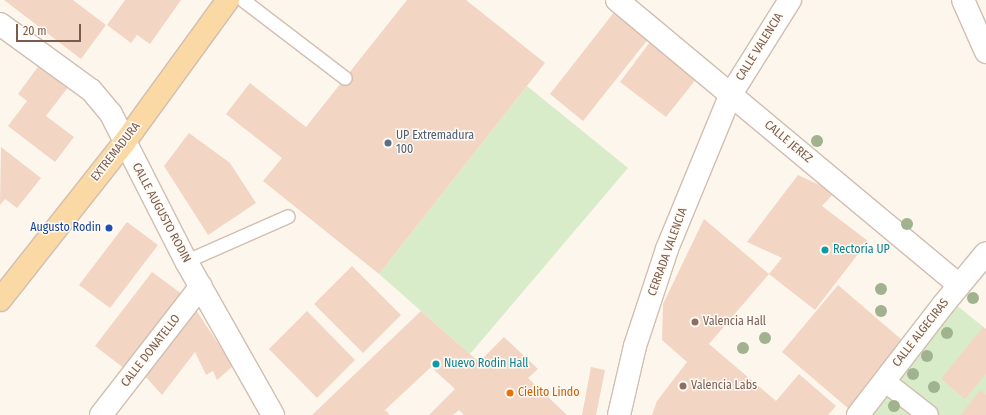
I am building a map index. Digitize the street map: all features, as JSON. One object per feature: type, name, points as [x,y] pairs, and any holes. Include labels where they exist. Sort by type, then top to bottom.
[{"type":"main road","name":"EXTREMADURA","points":[[0,300],[124,143],[228,0]]},
{"type":"street","name":"CALLE JEREZ","points":[[617,0],[959,285]]},
{"type":"street","name":"CALLE VALENCIA","points":[[731,94],[790,0]]},
{"type":"street","points":[[963,0],[986,52]]},
{"type":"street","name":"CALLE AUGUSTO RODIN","points":[[0,24],[91,90],[111,114],[124,143],[166,218],[186,261],[273,415]]},
{"type":"street","name":"CERRADA VALENCIA","points":[[619,415],[635,346],[667,249],[731,94]]},
{"type":"street","name":"CALLE ALGECIRAS","points":[[858,415],[959,285],[986,253]]},
{"type":"street","name":"CALLE DONATELLO","points":[[101,415],[201,286]]},
{"type":"street","points":[[887,383],[909,408],[928,415]]},
{"type":"lane","points":[[243,0],[346,78]]},
{"type":"lane","points":[[186,261],[288,216]]},
{"type":"green space","points":[[527,86],[628,168],[470,354],[379,274]]},
{"type":"green space","points":[[950,300],[986,329],[986,415],[862,415]]},
{"type":"building","points":[[4,0],[73,0],[106,25],[81,59]]},
{"type":"building","points":[[125,0],[181,0],[150,44],[137,35],[131,43],[107,25]]},
{"type":"building","name":"UP Extremadura 100","points":[[407,0],[466,0],[545,63],[379,274],[263,181],[282,158],[226,114],[250,83],[306,127]]},
{"type":"building","points":[[615,11],[649,38],[583,121],[550,94]]},
{"type":"building","points":[[650,42],[697,78],[666,117],[620,82]]},
{"type":"building","points":[[40,64],[69,86],[46,116],[74,137],[55,162],[8,126],[27,101],[18,94]]},
{"type":"building","points":[[189,133],[230,163],[256,203],[208,235],[164,166]]},
{"type":"building","points":[[1,147],[41,178],[17,208],[5,199],[0,205]]},
{"type":"building","name":"Rectoría UP","points":[[798,175],[835,192],[822,206],[868,241],[815,310],[769,274],[782,258],[747,242]]},
{"type":"building","name":"Valencia Hall","points":[[704,219],[769,274],[709,344],[776,401],[799,374],[836,406],[828,415],[652,415],[657,401],[687,362],[662,340],[663,304]]},
{"type":"building","points":[[127,222],[158,245],[110,308],[79,285]]},
{"type":"building","points":[[352,266],[401,315],[363,353],[314,304]]},
{"type":"building","points":[[152,272],[182,294],[125,369],[95,346]]},
{"type":"building","points":[[838,285],[909,346],[856,415],[782,352]]},
{"type":"building","points":[[196,310],[233,366],[217,380],[213,371],[206,375],[195,352],[162,395],[145,376]]},
{"type":"building","points":[[307,311],[355,360],[317,398],[269,349]]},
{"type":"building","name":"Nuevo Rodin Hall","points":[[421,311],[479,362],[504,337],[538,369],[528,378],[567,415],[464,415],[459,410],[453,415],[429,415],[455,389],[431,367],[385,410],[390,415],[312,415]]},
{"type":"building","points":[[983,327],[986,329],[986,374],[965,399],[941,379]]},
{"type":"building","points":[[591,367],[605,370],[596,415],[582,415]]},
{"type":"building","points":[[980,390],[986,395],[986,415],[961,415]]},
{"type":"place","name":"UP Extremadura 100","points":[[388,143]]},
{"type":"place","name":"Augusto Rodin","points":[[109,228]]},
{"type":"place","name":"Rectoría UP","points":[[825,250]]},
{"type":"place","name":"Valencia Hall","points":[[695,322]]},
{"type":"place","name":"Nuevo Rodin Hall","points":[[436,364]]},
{"type":"place","name":"Valencia Labs","points":[[683,386]]},
{"type":"place","name":"Cielito Lindo","points":[[510,393]]}]
